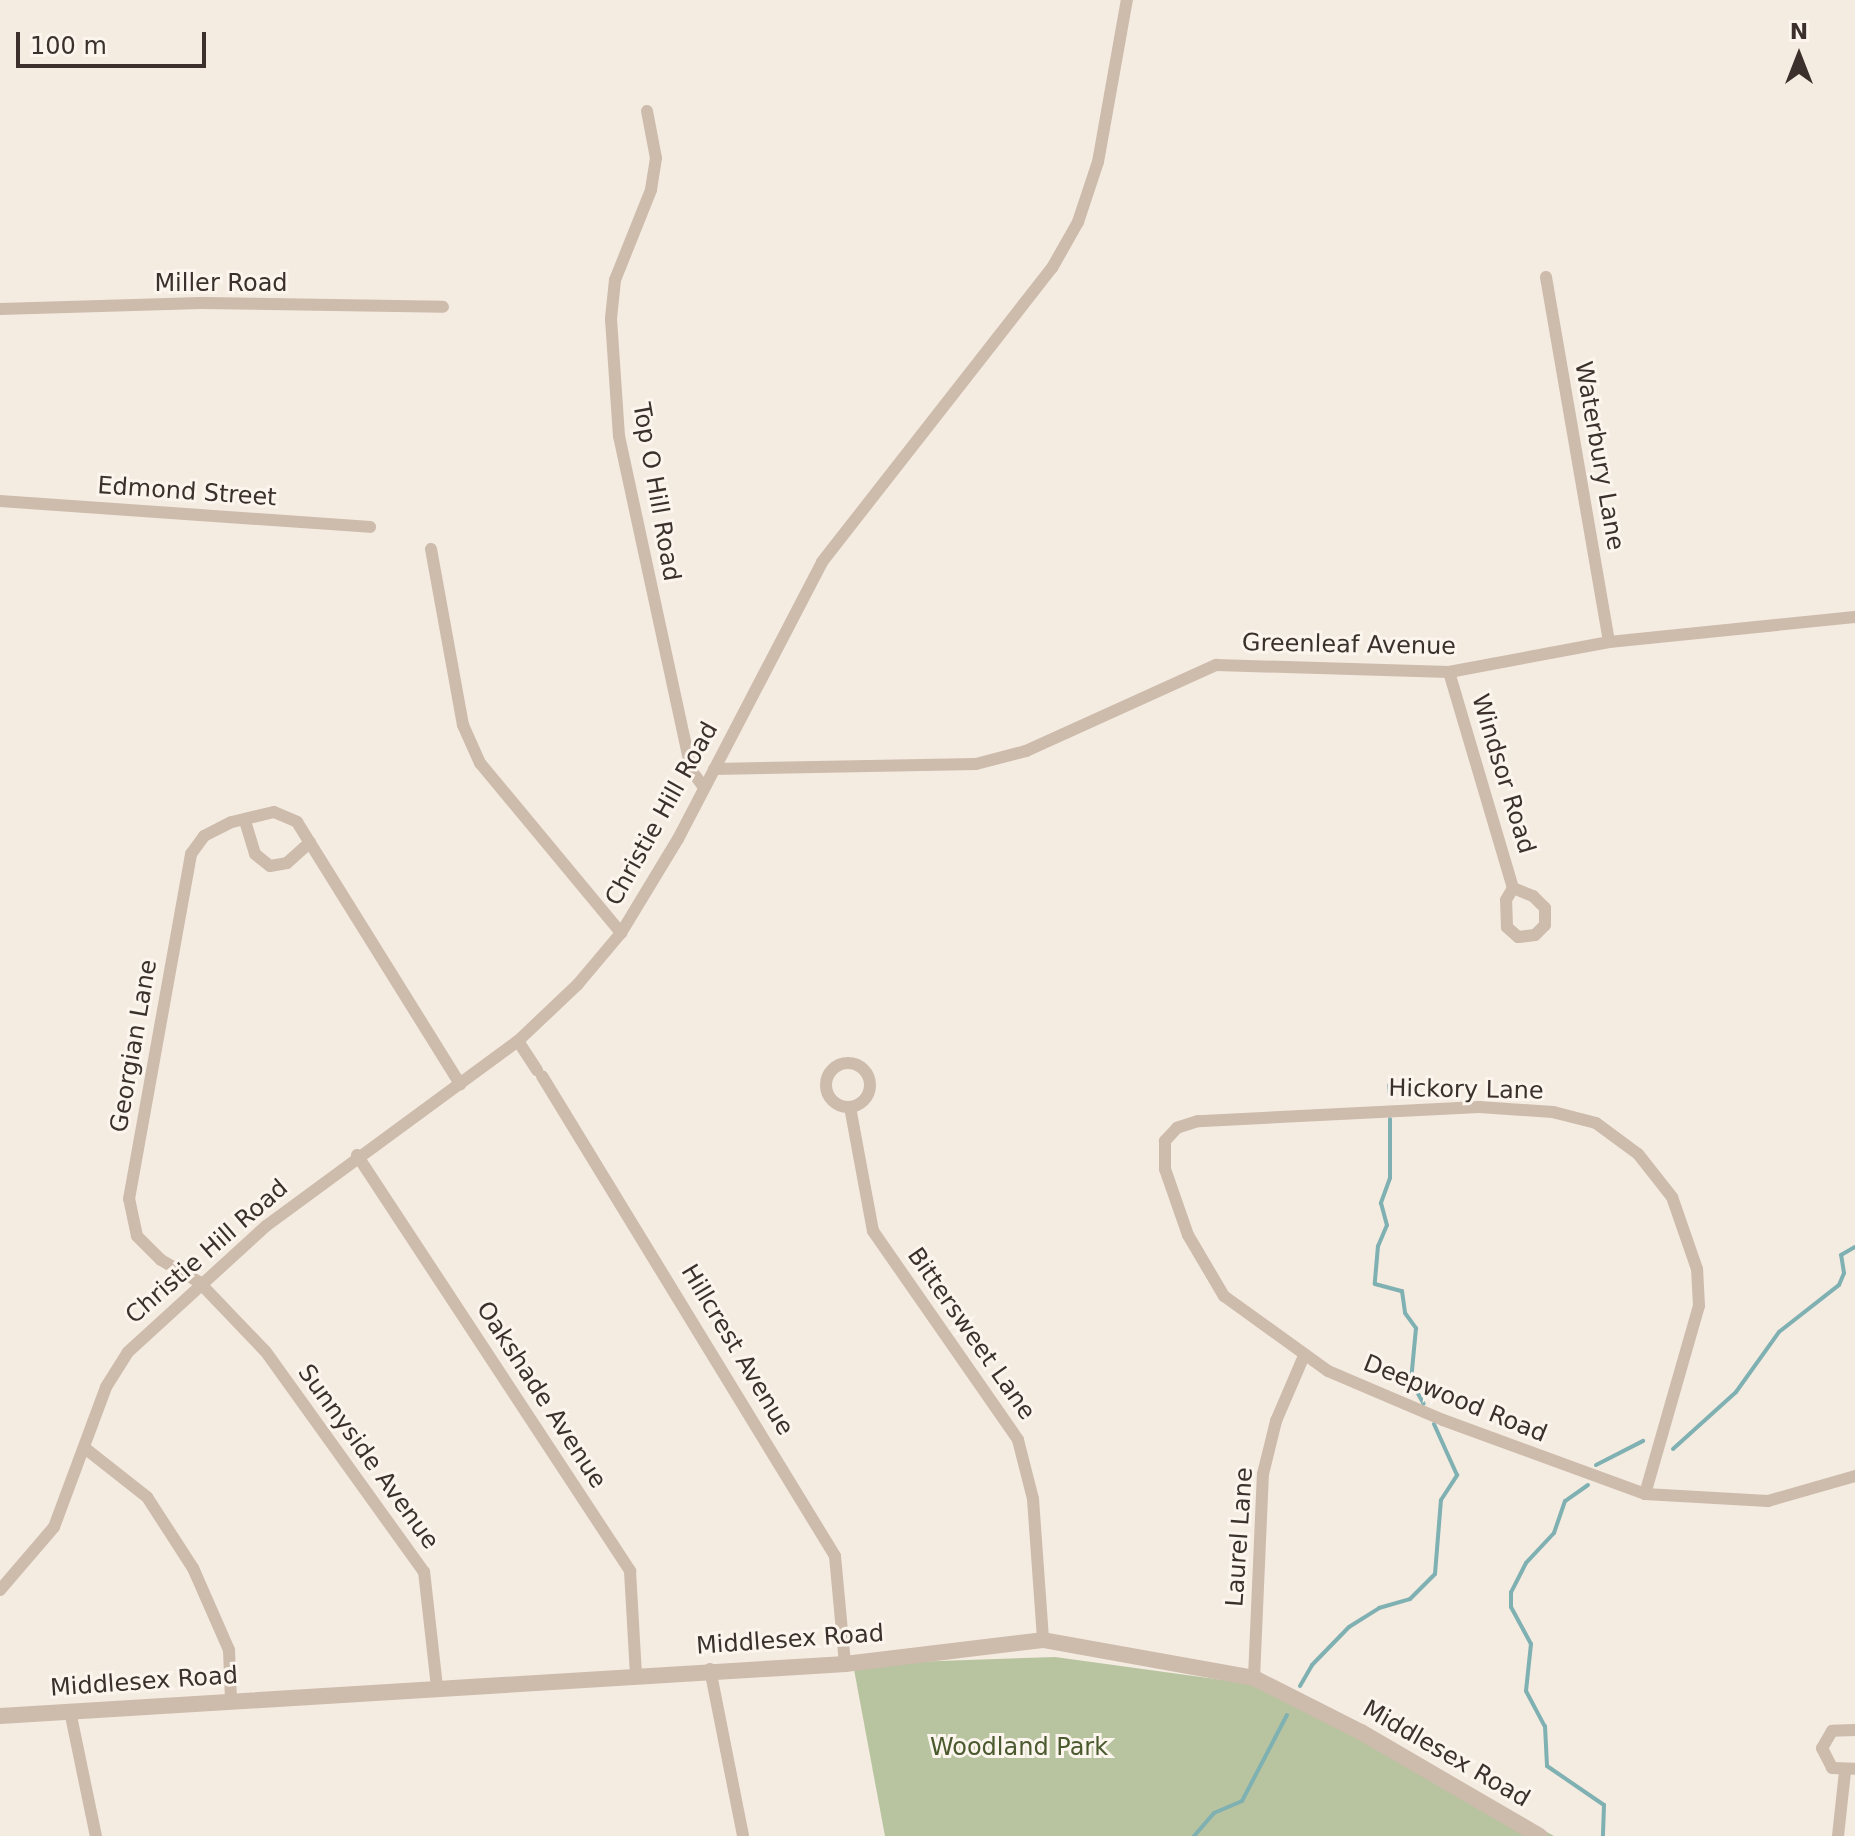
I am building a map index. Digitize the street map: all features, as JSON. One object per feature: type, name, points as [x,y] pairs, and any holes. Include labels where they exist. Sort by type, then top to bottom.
[{"type":"street","name":"Christie Hill Road","points":[[0,1590],[54,1527],[86,1449],[106,1387],[128,1352],[199,1282],[357,1155],[518,1041],[578,984],[621,933],[714,769],[822,562],[1052,268],[1078,222],[1098,162],[1127,0]]},
{"type":"street","name":"Top O Hill Road","points":[[647,111],[656,158],[651,190],[615,280],[611,319],[619,436],[691,770],[704,787]]},
{"type":"street","name":"Waterbury Lane","points":[[1546,277],[1609,642]]},
{"type":"street","name":"Miller Road","points":[[0,309],[201,303],[443,307]]},
{"type":"street","name":"Edmond Street","points":[[0,501],[370,527]]},
{"type":"street","points":[[431,549],[454,686],[480,763],[621,933]]},
{"type":"street","name":"Greenleaf Avenue","points":[[714,769],[976,764],[1026,751],[1216,665],[1449,672],[1609,642],[1855,617]]},
{"type":"street","name":"Windsor Road","points":[[1449,672],[1513,888]]},
{"type":"street","name":"Georgian Lane","points":[[199,1282],[161,1260],[137,1236],[129,1199],[191,852],[218,827],[286,814],[310,842],[460,1084]]},
{"type":"street","points":[[245,821],[255,854],[270,866],[287,863],[310,842]]},
{"type":"street","name":"Hillcrest Avenue","points":[[518,1041],[835,1556],[845,1664]]},
{"type":"street","name":"Bittersweet Lane","points":[[850,1107],[873,1231],[1018,1440],[1033,1499],[1043,1640]]},
{"type":"street","name":"Hickory Lane","points":[[1165,1141],[1177,1128],[1198,1121],[1479,1107],[1553,1112],[1596,1123],[1628,1146],[1672,1197],[1697,1269],[1699,1306],[1645,1494]]},
{"type":"street","name":"Deepwood Road","points":[[1165,1141],[1161,1153],[1188,1235],[1212,1278],[1239,1310],[1303,1358],[1443,1420],[1645,1494],[1768,1501],[1855,1476]]},
{"type":"street","name":"Oakshade Avenue","points":[[357,1155],[630,1571],[636,1675]]},
{"type":"street","name":"Sunnyside Avenue","points":[[199,1282],[265,1351],[424,1572],[437,1687]]},
{"type":"street","name":"Laurel Lane","points":[[1254,1678],[1263,1474],[1276,1421],[1303,1358]]},
{"type":"street","points":[[86,1449],[147,1497],[193,1568],[229,1650],[231,1699]]},
{"type":"street","name":"Middlesex Road","points":[[0,1716],[710,1669],[845,1664],[1043,1640],[1254,1678],[1374,1739],[1540,1836]]},
{"type":"street","points":[[710,1669],[743,1836]]},
{"type":"street","points":[[70,1711],[96,1836]]},
{"type":"street","points":[[1838,1836],[1850,1770],[1827,1763],[1823,1740],[1838,1728],[1855,1730]]},
{"type":"green space","name":"Woodland Park","points":[[1055,1657],[1252,1684],[1369,1732],[1554,1836],[885,1836],[853,1664]]},
{"type":"waterway","points":[[1389,1085],[1390,1097]]},
{"type":"waterway","points":[[1390,1119],[1390,1178],[1381,1203],[1387,1225],[1378,1246],[1375,1284],[1402,1291],[1405,1313],[1416,1328],[1411,1381],[1424,1404]]},
{"type":"waterway","points":[[1673,1449],[1736,1392],[1779,1332],[1839,1285],[1844,1273],[1841,1255],[1855,1247]]},
{"type":"waterway","points":[[1300,1686],[1312,1665],[1349,1627],[1379,1608],[1410,1599],[1435,1574],[1441,1500],[1457,1475],[1434,1424]]},
{"type":"waterway","points":[[1596,1465],[1643,1441]]},
{"type":"waterway","points":[[1588,1485],[1565,1501],[1554,1533],[1526,1563],[1511,1592],[1511,1607],[1531,1644],[1526,1691],[1545,1726],[1547,1766],[1604,1805],[1603,1836]]},
{"type":"waterway","points":[[1194,1836],[1214,1813],[1242,1801],[1287,1715]]}]
